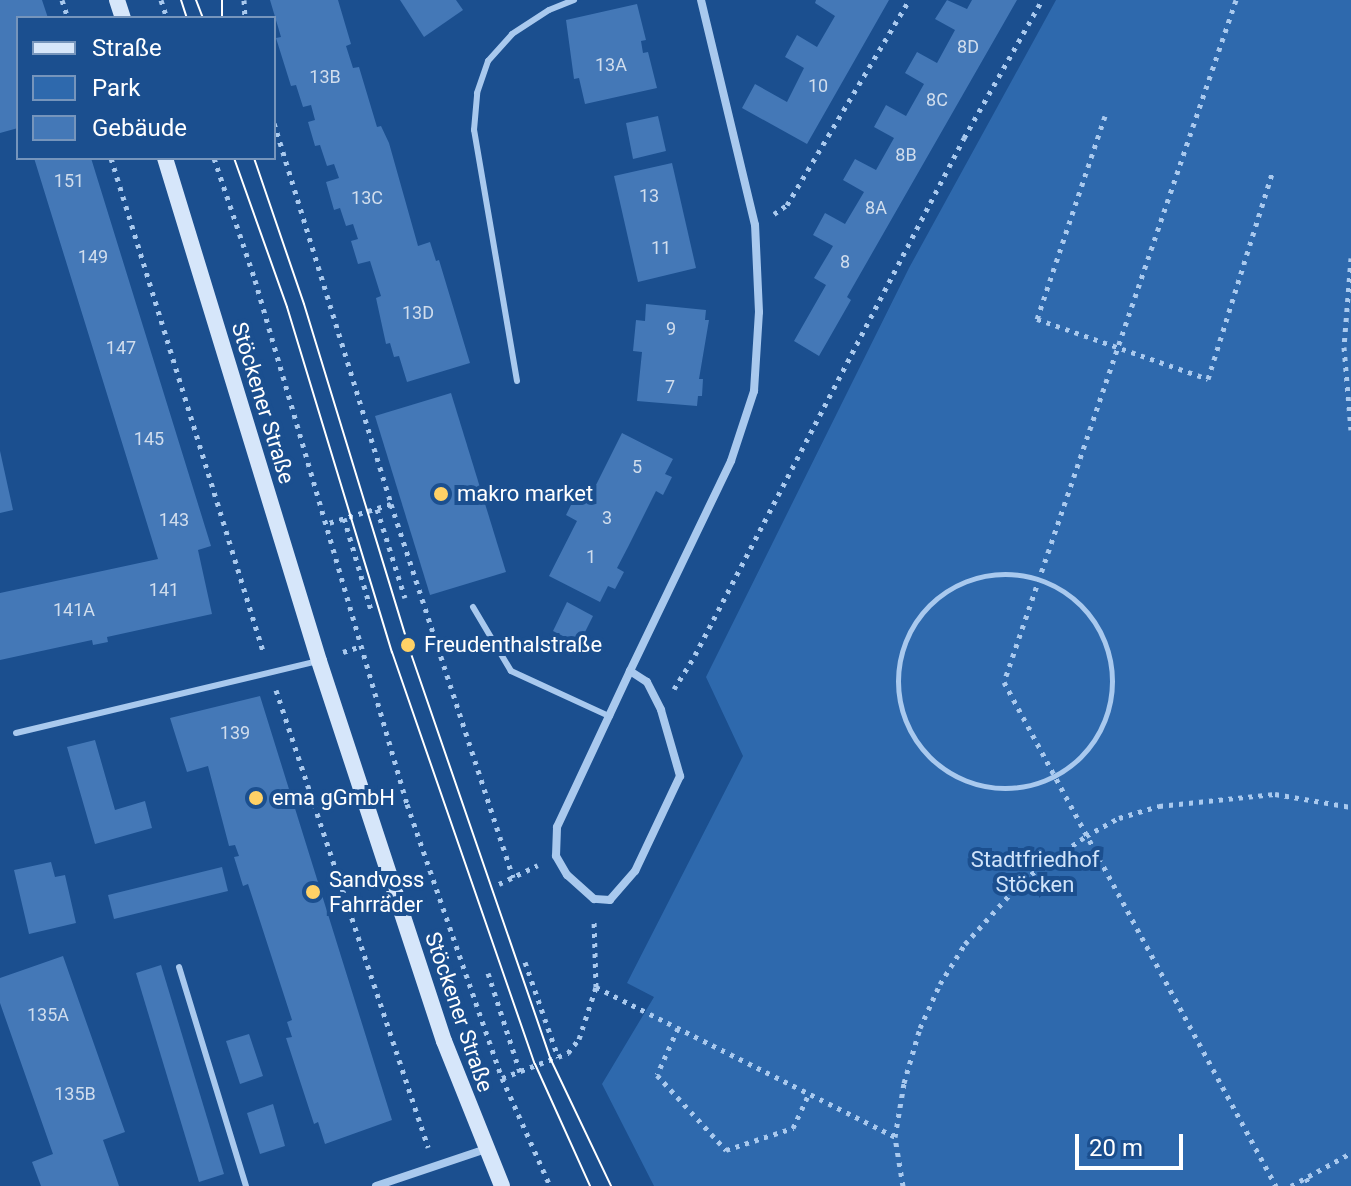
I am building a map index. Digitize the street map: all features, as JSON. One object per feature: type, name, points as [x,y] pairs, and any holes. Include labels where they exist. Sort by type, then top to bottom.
[{"type":"street","points":[[630,671],[647,682],[661,710],[680,776],[635,871],[610,900],[594,899],[567,875],[556,856],[557,827],[630,671],[731,461],[754,391],[759,312],[755,225],[701,0]]},
{"type":"street","name":"Stöckener Straße","points":[[166,160],[319,661],[444,1041],[502,1186]]},
{"type":"street","points":[[376,1186],[486,1149]]},
{"type":"lane","points":[[517,381],[474,130],[477,93],[488,61],[512,34],[549,10],[574,0]]},
{"type":"lane","points":[[473,607],[511,671],[609,716]]},
{"type":"lane","points":[[16,733],[319,661]]},
{"type":"lane","points":[[179,967],[246,1186]]},
{"type":"path","points":[[755,225],[787,205],[909,0]]},
{"type":"path","points":[[661,710],[695,655],[898,261],[1042,0]]},
{"type":"path","points":[[1236,0],[1004,682],[1276,1186]]},
{"type":"path","points":[[1105,116],[1037,319],[1208,379],[1272,173]]},
{"type":"path","points":[[276,130],[391,504],[513,878]]},
{"type":"path","points":[[215,160],[255,280],[407,804],[502,1078],[547,1185]]},
{"type":"path","points":[[1351,258],[1344,347],[1351,430]]},
{"type":"path","points":[[325,524],[391,504]]},
{"type":"path","points":[[377,509],[405,598]]},
{"type":"path","points":[[344,518],[371,610]]},
{"type":"path","points":[[1002,574],[1038,580],[1070,596],[1088,612],[1101,632],[1113,679],[1111,703],[1091,746],[1054,777],[1032,786],[1008,789],[984,787],[951,773],[923,750],[909,731],[897,684],[907,637],[936,599],[978,577],[1002,574]]},
{"type":"path","points":[[903,1186],[895,1137],[904,1083],[920,1028],[940,984],[965,944],[1023,880],[1051,856],[1119,818],[1159,806],[1275,794],[1351,807]]},
{"type":"path","points":[[499,884],[556,856]]},
{"type":"path","points":[[502,1078],[568,1053],[579,1039],[596,987],[594,899]]},
{"type":"path","points":[[525,962],[558,1057]]},
{"type":"path","points":[[488,973],[520,1072]]},
{"type":"path","points":[[596,987],[895,1137]]},
{"type":"path","points":[[678,1028],[657,1075],[726,1150],[793,1128],[809,1093]]},
{"type":"path","points":[[1291,1186],[1351,1153]]},
{"type":"path","points":[[1306,1178],[1310,1186]]},
{"type":"green space","name":"Stadtfriedhof Stöcken","points":[[1056,0],[1351,0],[1351,1186],[654,1186],[602,1084],[654,997],[627,983],[743,756],[706,677],[909,268]]},
{"type":"building","points":[[0,0],[42,0],[47,16],[16,16],[16,129],[0,133]]},
{"type":"building","points":[[270,0],[338,0],[351,44],[346,46],[353,68],[359,67],[377,127],[381,126],[389,143],[418,246],[430,242],[436,261],[439,260],[470,363],[407,382],[399,356],[394,357],[390,343],[386,344],[376,298],[381,296],[370,261],[358,264],[351,241],[358,239],[353,224],[346,226],[340,208],[334,210],[326,182],[339,178],[334,164],[327,166],[320,145],[315,146],[308,122],[315,120],[311,105],[303,107],[296,85],[291,86],[276,38],[281,37]]},
{"type":"building","points":[[400,0],[456,0],[463,10],[424,37]]},
{"type":"building","points":[[816,0],[889,0],[807,144],[742,108],[755,84],[787,102],[804,68],[785,57],[797,35],[817,47],[835,16],[815,3]]},
{"type":"building","points":[[947,0],[967,9],[972,0],[1017,0],[847,297],[851,300],[819,356],[794,341],[826,285],[814,278],[833,246],[813,235],[825,213],[845,224],[864,192],[843,180],[855,159],[876,170],[894,138],[874,127],[886,105],[906,116],[924,84],[905,73],[917,52],[937,63],[955,30],[935,19]]},
{"type":"building","points":[[637,4],[646,40],[641,41],[643,53],[648,52],[657,88],[585,104],[579,78],[574,79],[566,20]]},
{"type":"building","points":[[658,116],[666,151],[633,159],[626,123]]},
{"type":"building","points":[[35,160],[92,160],[211,546],[198,550],[212,614],[107,637],[108,642],[93,645],[92,640],[0,660],[0,593],[158,559]]},
{"type":"building","points":[[672,163],[696,268],[638,282],[614,176]]},
{"type":"building","points":[[646,304],[706,310],[705,320],[709,320],[699,379],[703,379],[702,396],[698,396],[697,406],[637,401],[642,352],[633,351],[636,320],[645,321]]},
{"type":"building","name":"makro market","points":[[451,393],[506,572],[430,595],[375,416]]},
{"type":"building","points":[[622,433],[673,459],[665,474],[672,477],[663,495],[656,491],[617,568],[624,572],[615,589],[608,586],[600,602],[549,576],[577,521],[566,515],[579,489],[591,495]]},
{"type":"building","points":[[0,451],[13,510],[0,513]]},
{"type":"building","points":[[567,602],[593,616],[579,644],[553,631]]},
{"type":"building","points":[[260,696],[392,1120],[325,1144],[318,1122],[314,1124],[286,1038],[292,1037],[287,1022],[292,1020],[248,884],[243,886],[234,857],[239,856],[235,845],[229,846],[208,766],[187,772],[170,718]]},
{"type":"building","points":[[95,740],[115,810],[145,801],[152,828],[95,844],[67,747]]},
{"type":"building","points":[[51,862],[55,877],[65,875],[76,923],[29,934],[14,870]]},
{"type":"building","points":[[222,867],[228,891],[114,919],[108,895]]},
{"type":"building","points":[[63,956],[125,1132],[103,1140],[119,1186],[41,1186],[32,1162],[53,1154],[0,1003],[0,978]]},
{"type":"building","points":[[161,965],[224,1174],[199,1182],[136,973]]},
{"type":"building","points":[[249,1034],[263,1076],[240,1084],[226,1041]]},
{"type":"building","points":[[273,1104],[285,1146],[260,1154],[247,1113]]},
{"type":"tram line","points":[[181,0],[186,16]]},
{"type":"tram line","points":[[196,0],[202,16]]},
{"type":"tram line","points":[[222,0],[222,16]]},
{"type":"tram line","points":[[235,160],[287,307],[392,652],[535,1064],[590,1186]]},
{"type":"tram line","points":[[255,160],[304,304],[408,645],[551,1060],[611,1186]]},
{"type":"place","name":"makro market","points":[[441,494]]},
{"type":"place","name":"Freudenthalstraße","points":[[408,645]]},
{"type":"place","name":"ema gGmbH","points":[[256,798]]},
{"type":"place","name":"Sandvoss Fahrräder","points":[[313,892]]}]
